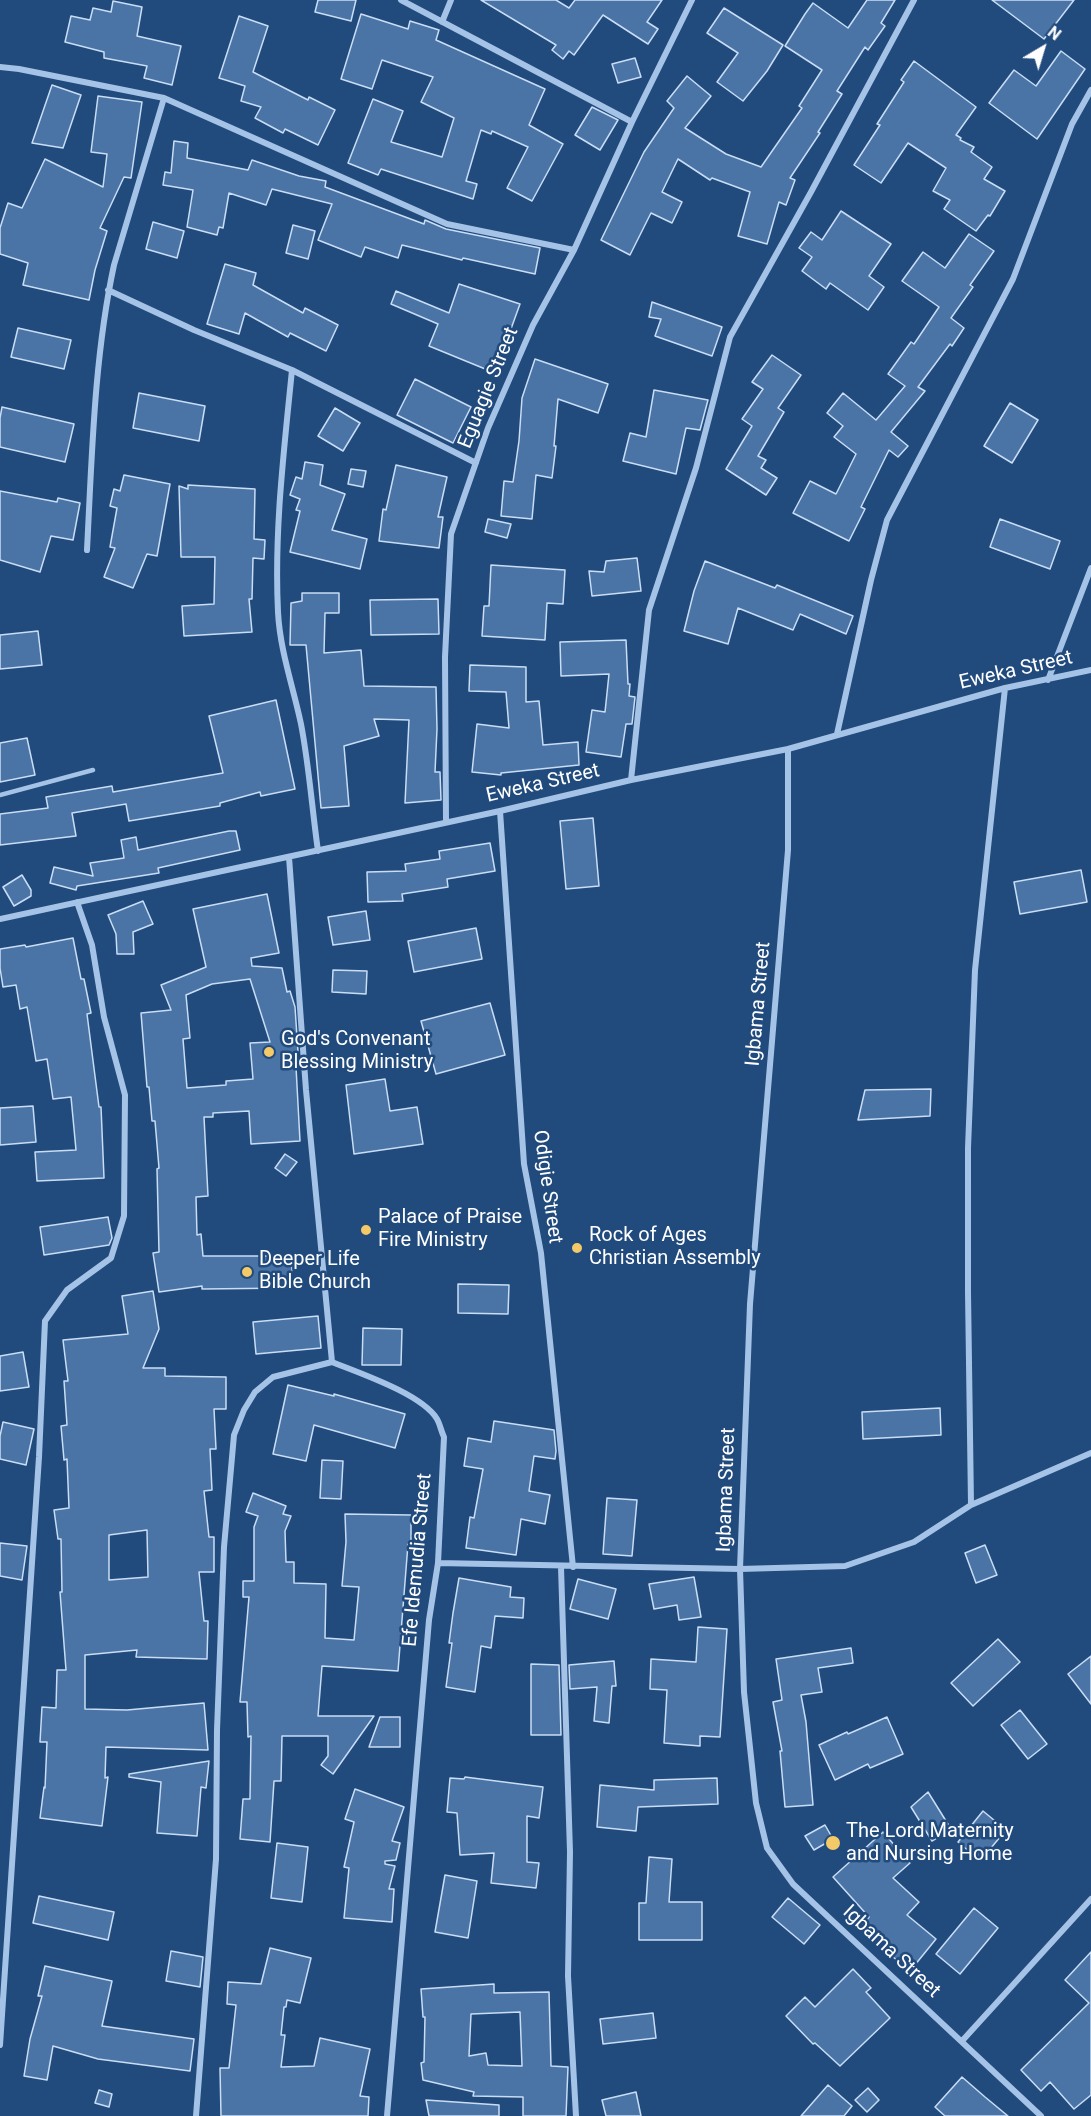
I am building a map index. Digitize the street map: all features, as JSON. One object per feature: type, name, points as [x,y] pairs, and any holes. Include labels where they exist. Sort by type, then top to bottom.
[{"type":"street","points":[[401,0],[632,122]]},
{"type":"street","points":[[442,22],[451,0]]},
{"type":"street","name":"Eguagie Street","points":[[446,822],[445,657],[451,534],[488,428],[533,325],[574,250],[632,122],[692,0]]},
{"type":"street","points":[[631,780],[649,610],[696,468],[730,337],[806,202],[914,0]]},
{"type":"street","points":[[0,68],[19,69],[164,98],[447,224],[574,250]]},
{"type":"street","points":[[837,734],[871,580],[887,520],[1013,279],[1072,124],[1091,90]]},
{"type":"street","points":[[87,550],[101,338],[108,290],[164,98]]},
{"type":"street","points":[[108,290],[194,330],[292,370],[476,464]]},
{"type":"street","points":[[292,370],[277,559],[278,614],[286,671],[301,724],[318,850]]},
{"type":"street","points":[[1048,680],[1091,568]]},
{"type":"street","name":"Eweka Street","points":[[0,919],[500,811],[631,780],[788,748],[1005,688],[1091,670]]},
{"type":"street","points":[[971,1505],[968,1148],[975,970],[1005,688]]},
{"type":"street","name":"Igbama Street","points":[[788,748],[788,850],[750,1304],[740,1569],[744,1692],[756,1803],[767,1848],[793,1884],[1041,2116]]},
{"type":"street","name":"Odigie Street","points":[[500,811],[524,1164],[541,1253],[573,1567]]},
{"type":"street","points":[[196,2116],[216,1859],[217,1730],[224,1558],[234,1435],[244,1410],[255,1392],[273,1377],[332,1362],[306,1090],[289,857]]},
{"type":"street","points":[[0,2045],[39,1457],[45,1321],[67,1290],[111,1257],[124,1216],[125,1095],[104,1017],[92,945],[77,902]]},
{"type":"street","name":"Efe Idemudia Street","points":[[332,1362],[412,1397],[436,1418],[444,1437],[438,1563],[429,1620],[387,2116]]},
{"type":"street","points":[[438,1563],[740,1569],[845,1566],[914,1542],[971,1505],[1091,1453]]},
{"type":"street","points":[[561,1567],[570,1852],[568,1976],[576,2116]]},
{"type":"street","points":[[962,2041],[1091,1899]]},
{"type":"lane","points":[[0,795],[93,770]]},
{"type":"building","points":[[318,0],[356,0],[351,21],[315,12]]},
{"type":"building","points":[[481,0],[556,0],[569,8],[575,0],[662,0],[647,22],[658,29],[648,44],[603,15],[574,55],[569,51],[563,59],[552,50],[556,45]]},
{"type":"building","points":[[867,0],[895,0],[881,23],[885,26],[868,50],[865,47],[837,91],[842,94],[818,132],[820,133],[790,178],[795,180],[786,205],[779,202],[767,244],[738,236],[750,192],[712,178],[710,180],[678,159],[662,192],[682,202],[672,223],[651,213],[630,255],[601,240],[644,152],[674,108],[667,101],[687,76],[711,96],[685,128],[726,154],[761,167],[802,108],[799,106],[822,70],[785,46],[805,14],[813,3],[848,28]]},
{"type":"building","points":[[992,0],[1074,0],[1044,39]]},
{"type":"building","points":[[113,1],[142,7],[137,36],[181,46],[172,85],[144,78],[147,66],[104,58],[104,52],[65,42],[71,16],[90,20],[93,8],[111,12]]},
{"type":"building","points":[[724,8],[783,45],[767,71],[743,101],[717,82],[738,53],[707,33]]},
{"type":"building","points":[[361,14],[408,29],[410,21],[439,30],[436,40],[545,89],[529,125],[563,144],[532,201],[507,188],[528,147],[492,131],[491,134],[481,130],[466,181],[477,184],[473,199],[381,169],[378,175],[348,163],[373,99],[403,111],[391,142],[442,157],[454,118],[421,102],[433,77],[382,60],[372,89],[341,79]]},
{"type":"building","points":[[239,16],[268,26],[253,72],[308,100],[309,97],[335,110],[318,145],[285,129],[283,133],[255,118],[261,107],[241,101],[245,86],[219,78]]},
{"type":"building","points":[[1061,51],[1085,69],[1037,139],[989,103],[1014,70],[1036,86]]},
{"type":"building","points":[[635,58],[641,77],[618,83],[612,64]]},
{"type":"building","points":[[914,61],[976,107],[956,135],[961,138],[960,140],[974,147],[971,152],[992,167],[984,179],[1005,191],[990,216],[988,215],[976,231],[944,209],[950,200],[933,191],[946,168],[908,143],[881,183],[854,165],[880,125],[877,124],[904,82],[901,80]]},
{"type":"building","points":[[52,85],[81,95],[63,148],[32,143]]},
{"type":"building","points":[[98,96],[142,102],[131,178],[124,177],[100,228],[107,231],[89,300],[23,285],[28,263],[0,254],[0,228],[8,203],[22,208],[45,159],[103,187],[107,154],[91,152]]},
{"type":"building","points":[[592,107],[618,120],[600,150],[575,135]]},
{"type":"building","points":[[174,141],[188,143],[187,158],[248,170],[252,160],[299,176],[326,181],[325,187],[424,224],[425,220],[446,229],[540,248],[535,274],[463,258],[462,260],[402,245],[398,258],[365,247],[361,257],[318,240],[332,204],[272,189],[266,205],[229,193],[223,228],[219,227],[217,235],[187,227],[193,190],[163,185],[165,172],[171,173]]},
{"type":"building","points":[[841,211],[891,244],[869,276],[884,287],[868,310],[830,283],[826,289],[802,271],[812,257],[799,248],[811,232],[822,240]]},
{"type":"building","points":[[153,222],[184,231],[177,258],[146,249]]},
{"type":"building","points":[[293,225],[315,231],[308,259],[286,253]]},
{"type":"building","points":[[969,234],[994,251],[970,285],[973,287],[951,318],[964,328],[918,387],[925,391],[891,432],[908,446],[898,457],[889,450],[861,507],[865,509],[849,541],[793,513],[810,481],[836,494],[856,454],[834,437],[843,426],[827,413],[843,393],[876,420],[905,386],[888,374],[911,342],[914,344],[939,307],[902,281],[923,252],[945,268]]},
{"type":"building","points":[[225,264],[256,273],[253,285],[303,313],[305,308],[338,325],[326,351],[290,333],[288,337],[245,313],[239,334],[207,324]]},
{"type":"building","points":[[459,284],[520,304],[495,373],[429,346],[438,324],[391,304],[396,291],[449,313]]},
{"type":"building","points":[[652,302],[722,327],[712,356],[655,336],[661,319],[649,317]]},
{"type":"building","points":[[18,328],[71,340],[64,369],[11,357]]},
{"type":"building","points":[[772,355],[801,375],[778,408],[784,412],[758,456],[766,460],[761,468],[777,478],[766,495],[726,469],[752,426],[742,419],[763,389],[752,382]]},
{"type":"building","points":[[535,359],[608,384],[598,413],[558,399],[552,478],[536,475],[532,519],[501,516],[504,481],[513,482],[522,398]]},
{"type":"building","points":[[415,379],[471,407],[453,443],[397,415]]},
{"type":"building","points":[[654,390],[708,400],[700,430],[686,428],[676,474],[623,461],[630,433],[646,437]]},
{"type":"building","points":[[139,393],[205,406],[199,441],[133,428]]},
{"type":"building","points":[[1010,403],[1038,420],[1012,463],[984,446]]},
{"type":"building","points":[[2,407],[74,424],[65,462],[0,447]]},
{"type":"building","points":[[335,408],[360,423],[343,451],[318,436]]},
{"type":"building","points":[[305,462],[323,465],[320,485],[345,494],[332,530],[367,539],[360,569],[290,552],[300,511],[296,510],[300,499],[290,495],[296,477],[302,479]]},
{"type":"building","points":[[396,465],[447,477],[438,517],[443,517],[439,548],[379,541],[383,509],[386,510]]},
{"type":"building","points":[[351,469],[366,471],[363,487],[348,484]]},
{"type":"building","points":[[124,475],[170,484],[157,556],[147,554],[133,588],[104,577],[115,548],[110,547],[117,508],[110,506],[114,489],[120,491]]},
{"type":"building","points":[[188,485],[255,489],[254,539],[265,540],[264,559],[253,558],[252,599],[249,599],[252,632],[184,636],[182,606],[214,604],[215,557],[181,557],[179,486],[188,489]]},
{"type":"building","points":[[0,491],[57,502],[58,498],[80,503],[73,540],[51,536],[40,572],[0,560]]},
{"type":"building","points":[[488,519],[511,524],[507,538],[485,532]]},
{"type":"building","points":[[1000,519],[1060,541],[1050,569],[990,547]]},
{"type":"building","points":[[637,558],[641,591],[592,596],[589,571],[604,572],[606,561]]},
{"type":"building","points":[[705,561],[775,588],[777,585],[853,616],[846,634],[800,614],[793,630],[738,608],[728,644],[684,631],[694,591]]},
{"type":"building","points":[[491,565],[565,570],[563,604],[547,603],[545,640],[482,636],[484,606],[489,606]]},
{"type":"building","points":[[302,593],[339,593],[339,613],[325,613],[324,653],[361,650],[364,686],[436,687],[435,772],[440,772],[441,800],[405,803],[409,720],[374,719],[379,736],[344,746],[349,806],[321,808],[306,645],[290,645],[291,603],[302,601]]},
{"type":"building","points":[[438,599],[439,634],[371,635],[370,600]]},
{"type":"building","points":[[38,631],[42,665],[0,669],[0,635]]},
{"type":"building","points":[[626,640],[629,696],[635,697],[632,724],[626,724],[621,757],[586,752],[592,710],[605,712],[609,674],[561,676],[560,642]]},
{"type":"building","points":[[470,665],[526,667],[526,702],[539,701],[543,745],[578,742],[579,765],[501,773],[501,775],[472,772],[477,724],[509,728],[506,692],[469,691]]},
{"type":"building","points":[[276,700],[295,789],[261,796],[260,792],[220,803],[220,806],[129,821],[126,804],[72,813],[76,836],[0,845],[0,814],[48,808],[46,797],[112,786],[113,792],[223,773],[209,716]]},
{"type":"building","points":[[27,738],[35,775],[0,782],[0,743]]},
{"type":"building","points":[[593,818],[599,886],[566,889],[560,821]]},
{"type":"building","points":[[236,831],[240,850],[158,868],[159,873],[77,886],[76,890],[50,883],[54,867],[93,876],[90,863],[124,858],[121,840],[136,837],[138,850]]},
{"type":"building","points":[[490,843],[495,871],[447,879],[448,887],[402,894],[403,901],[368,902],[367,872],[406,871],[405,864],[440,859],[439,851]]},
{"type":"building","points":[[1081,870],[1087,902],[1020,914],[1014,882]]},
{"type":"building","points":[[22,875],[31,890],[31,896],[14,906],[3,887]]},
{"type":"building","points":[[267,894],[279,953],[251,958],[252,966],[282,968],[287,992],[290,991],[295,1007],[300,1141],[251,1144],[249,1111],[213,1113],[213,1117],[204,1117],[208,1196],[196,1197],[197,1235],[201,1234],[203,1256],[292,1256],[292,1288],[202,1289],[202,1286],[159,1292],[153,1253],[159,1252],[157,1169],[159,1168],[155,1121],[152,1121],[149,1087],[147,1087],[141,1013],[171,1010],[161,985],[206,967],[193,909]],"holes":[[[250,979],[270,1042],[250,1043],[253,1079],[226,1081],[226,1085],[187,1088],[183,1039],[190,1038],[186,995],[212,984]]]},
{"type":"building","points":[[143,901],[153,924],[133,932],[134,954],[117,954],[116,934],[108,915]]},
{"type":"building","points":[[366,911],[370,940],[333,945],[328,917]]},
{"type":"building","points":[[476,928],[482,959],[414,972],[408,941]]},
{"type":"building","points":[[73,938],[91,1013],[87,1014],[99,1107],[101,1107],[104,1178],[37,1181],[35,1152],[76,1150],[71,1097],[53,1099],[47,1059],[36,1061],[27,1007],[20,1009],[16,985],[3,987],[0,949],[25,945],[26,947]]},
{"type":"building","points":[[333,970],[367,971],[366,994],[332,992]]},
{"type":"building","points":[[490,1003],[505,1055],[436,1074],[421,1021]]},
{"type":"building","points":[[385,1079],[390,1111],[417,1107],[423,1144],[354,1154],[346,1085]]},
{"type":"building","points":[[931,1089],[930,1116],[858,1120],[865,1090]]},
{"type":"building","points":[[33,1106],[36,1142],[0,1145],[0,1108]]},
{"type":"building","points":[[285,1154],[297,1162],[286,1176],[275,1168]]},
{"type":"building","points":[[108,1217],[112,1238],[109,1245],[44,1255],[40,1227]]},
{"type":"building","points":[[458,1284],[509,1285],[508,1314],[458,1313]]},
{"type":"building","points":[[153,1291],[159,1329],[143,1368],[165,1368],[165,1376],[226,1377],[226,1409],[214,1409],[216,1449],[210,1449],[212,1490],[204,1491],[209,1537],[214,1537],[214,1572],[199,1572],[204,1621],[208,1621],[207,1659],[136,1657],[137,1650],[85,1655],[85,1709],[127,1710],[204,1703],[208,1750],[106,1747],[105,1778],[108,1777],[102,1826],[40,1818],[45,1788],[47,1742],[40,1742],[42,1707],[56,1708],[57,1670],[66,1670],[60,1592],[62,1592],[61,1539],[58,1539],[54,1510],[69,1508],[67,1459],[64,1460],[61,1426],[67,1425],[64,1381],[68,1381],[63,1340],[128,1334],[122,1296]],"holes":[[[147,1530],[148,1577],[109,1580],[109,1535]]]},
{"type":"building","points":[[318,1316],[321,1348],[256,1354],[253,1322]]},
{"type":"building","points":[[363,1328],[402,1329],[401,1365],[362,1365]]},
{"type":"building","points":[[23,1352],[29,1387],[0,1391],[0,1356]]},
{"type":"building","points":[[288,1385],[334,1396],[334,1394],[405,1414],[395,1448],[314,1425],[306,1461],[273,1454]]},
{"type":"building","points":[[940,1408],[941,1435],[863,1439],[862,1412]]},
{"type":"building","points":[[494,1421],[554,1430],[555,1459],[534,1456],[529,1491],[550,1495],[545,1524],[521,1519],[516,1555],[466,1548],[470,1517],[474,1518],[483,1469],[464,1466],[468,1438],[491,1442]]},
{"type":"building","points":[[3,1422],[34,1429],[26,1465],[0,1459],[0,1436]]},
{"type":"building","points":[[322,1460],[343,1461],[341,1499],[320,1498]]},
{"type":"building","points":[[253,1493],[286,1506],[283,1514],[291,1516],[285,1531],[286,1562],[294,1562],[294,1583],[326,1584],[325,1638],[354,1640],[359,1587],[342,1586],[346,1542],[345,1514],[411,1515],[411,1544],[408,1544],[398,1671],[322,1666],[318,1716],[374,1716],[333,1774],[321,1765],[328,1756],[328,1736],[282,1736],[281,1781],[274,1781],[270,1842],[240,1839],[243,1799],[250,1799],[251,1736],[248,1737],[247,1702],[240,1702],[249,1597],[243,1597],[243,1581],[254,1581],[254,1527],[258,1516],[246,1512]]},
{"type":"building","points":[[607,1498],[637,1500],[632,1556],[603,1554]]},
{"type":"building","points":[[0,1543],[27,1546],[22,1580],[0,1576]]},
{"type":"building","points":[[985,1545],[997,1575],[976,1583],[965,1553]]},
{"type":"building","points":[[694,1577],[701,1617],[679,1620],[677,1605],[654,1609],[649,1584]]},
{"type":"building","points":[[459,1578],[511,1587],[510,1597],[524,1598],[523,1618],[495,1616],[491,1648],[481,1646],[475,1692],[446,1687],[452,1643],[449,1643]]},
{"type":"building","points":[[578,1579],[616,1589],[608,1619],[570,1609]]},
{"type":"building","points":[[698,1627],[727,1629],[720,1737],[700,1736],[700,1746],[664,1743],[667,1690],[650,1689],[651,1659],[696,1662]]},
{"type":"building","points":[[998,1639],[1020,1662],[973,1706],[951,1683]]},
{"type":"building","points":[[851,1648],[853,1663],[818,1668],[822,1692],[801,1695],[806,1722],[813,1805],[785,1807],[780,1751],[782,1751],[773,1702],[782,1700],[776,1659]]},
{"type":"building","points":[[1091,1656],[1091,1704],[1068,1674]]},
{"type":"building","points":[[614,1661],[616,1686],[612,1686],[609,1723],[594,1721],[597,1687],[570,1689],[569,1665]]},
{"type":"building","points":[[531,1664],[559,1665],[561,1735],[531,1735]]},
{"type":"building","points":[[1020,1710],[1047,1744],[1028,1759],[1001,1725]]},
{"type":"building","points":[[380,1717],[400,1717],[400,1747],[369,1747]]},
{"type":"building","points":[[887,1717],[903,1754],[870,1768],[868,1764],[835,1780],[819,1745]]},
{"type":"building","points":[[209,1761],[206,1788],[201,1787],[197,1836],[157,1833],[161,1782],[129,1777],[129,1774]]},
{"type":"building","points":[[465,1777],[543,1787],[539,1818],[527,1816],[527,1862],[539,1863],[536,1888],[491,1883],[494,1853],[460,1855],[457,1813],[447,1812],[450,1778],[464,1779]]},
{"type":"building","points":[[717,1778],[718,1804],[638,1807],[636,1831],[597,1827],[600,1785],[654,1790],[654,1780]]},
{"type":"building","points":[[355,1789],[404,1807],[392,1841],[400,1843],[396,1860],[385,1861],[385,1864],[395,1866],[389,1889],[394,1889],[392,1922],[344,1918],[349,1868],[344,1867],[354,1822],[345,1819]]},
{"type":"building","points":[[928,1792],[951,1829],[932,1841],[911,1807]]},
{"type":"building","points":[[983,1811],[1006,1830],[980,1861],[958,1842]]},
{"type":"building","points":[[825,1825],[833,1839],[814,1850],[805,1836]]},
{"type":"building","points":[[883,1832],[910,1863],[893,1878],[919,1902],[907,1915],[936,1939],[910,1971],[887,1952],[890,1950],[863,1925],[869,1917],[833,1877]]},
{"type":"building","points":[[277,1843],[308,1847],[302,1902],[271,1898]]},
{"type":"building","points":[[649,1857],[672,1859],[669,1902],[702,1902],[702,1940],[639,1940],[639,1903],[646,1903]]},
{"type":"building","points":[[445,1875],[477,1881],[468,1938],[435,1932]]},
{"type":"building","points":[[39,1896],[114,1912],[108,1940],[33,1923]]},
{"type":"building","points":[[788,1898],[820,1925],[804,1944],[772,1917]]},
{"type":"building","points":[[974,1908],[998,1928],[960,1974],[936,1954]]},
{"type":"building","points":[[270,1948],[311,1958],[300,2003],[287,2000],[286,2007],[284,2007],[281,2035],[285,2035],[281,2067],[314,2066],[320,2038],[370,2049],[360,2096],[369,2097],[368,2116],[221,2116],[220,2068],[229,2068],[236,2005],[227,2004],[228,1982],[261,1984]]},
{"type":"building","points":[[171,1951],[203,1957],[200,1987],[166,1981]]},
{"type":"building","points":[[1091,1952],[1091,2095],[1074,2109],[1050,2082],[1041,2091],[1021,2070],[1089,2003],[1065,1980]]},
{"type":"building","points":[[45,1966],[112,1981],[102,2026],[194,2039],[190,2071],[98,2059],[53,2046],[47,2080],[24,2076],[30,2039],[42,1996],[38,1996]]},
{"type":"building","points":[[853,1969],[871,1988],[866,1992],[890,2018],[840,2066],[815,2043],[813,2044],[786,2016],[805,1997],[815,2007]]},
{"type":"building","points":[[494,1984],[494,1993],[549,1992],[551,2066],[568,2067],[566,2116],[523,2116],[523,2097],[473,2096],[474,2092],[423,2080],[421,2063],[424,2062],[425,2017],[423,2017],[421,1989]],"holes":[[[520,2012],[522,2066],[488,2065],[486,2053],[469,2056],[471,2014]]]},
{"type":"building","points":[[653,2013],[656,2038],[603,2044],[600,2019]]},
{"type":"building","points":[[962,2077],[1008,2116],[945,2116],[935,2107]]},
{"type":"building","points":[[828,2085],[852,2106],[844,2116],[801,2116]]},
{"type":"building","points":[[868,2088],[879,2100],[867,2112],[855,2100]]},
{"type":"building","points":[[99,2090],[112,2094],[109,2107],[95,2103]]},
{"type":"building","points":[[636,2092],[641,2116],[606,2116],[602,2100]]},
{"type":"building","points":[[426,2100],[499,2105],[499,2116],[429,2116]]},
{"type":"place","name":"God's Convenant Blessing Ministry","points":[[269,1052]]},
{"type":"place","name":"Palace of Praise Fire Ministry","points":[[366,1230]]},
{"type":"place","name":"Rock of Ages Christian Assembly","points":[[577,1248]]},
{"type":"place","name":"Deeper Life Bible Church","points":[[247,1272]]},
{"type":"place","name":"The Lord Maternity and Nursing Home","points":[[833,1843]]}]
